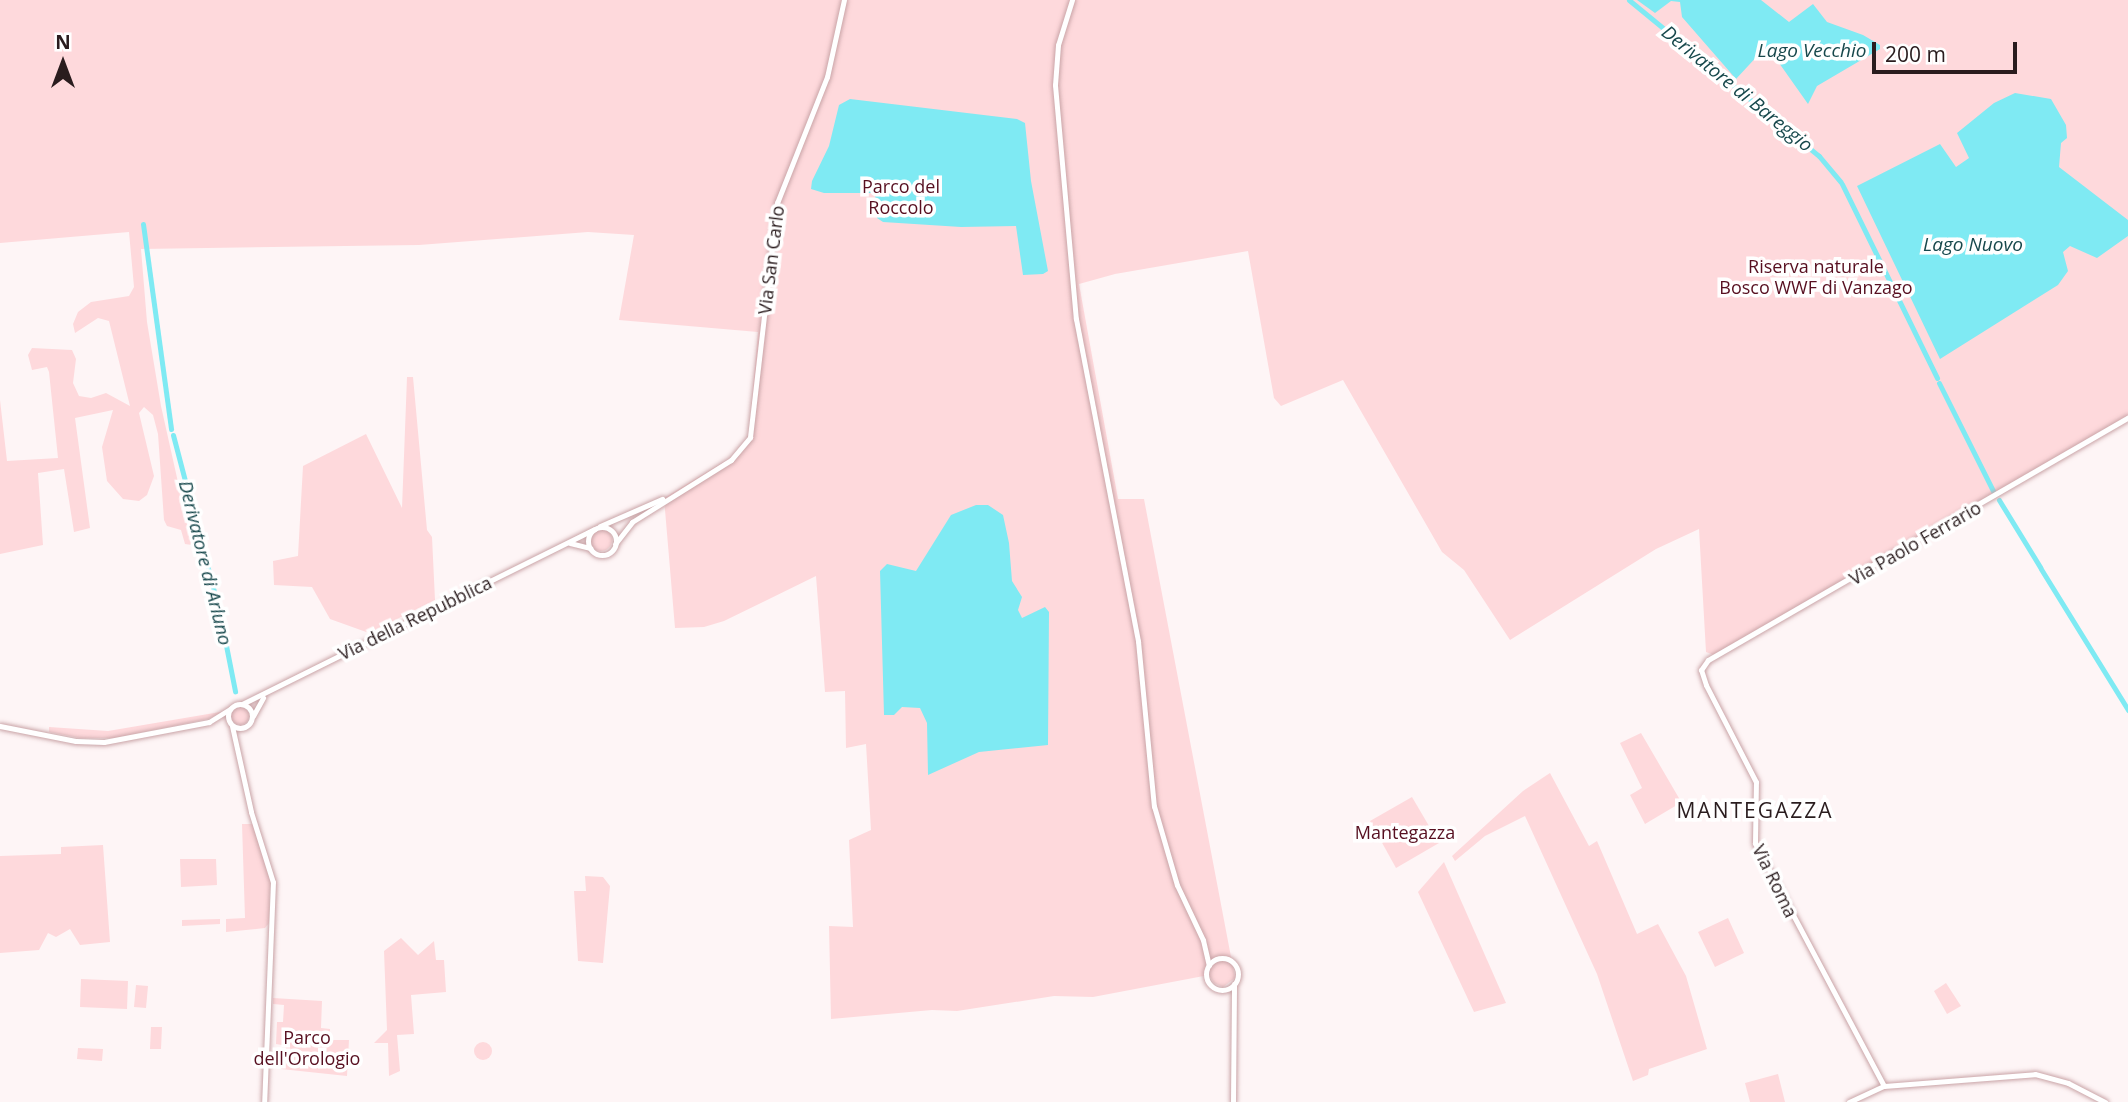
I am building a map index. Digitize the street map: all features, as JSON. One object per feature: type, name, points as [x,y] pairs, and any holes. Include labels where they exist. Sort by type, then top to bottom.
[{"type":"street","name":"Via San Carlo","points":[[615,544],[632,522],[735,457],[752,432],[777,202],[827,77],[844,0]]},
{"type":"street","points":[[1072,0],[1058,46],[1055,85],[1076,319],[1137,634],[1154,806],[1177,885],[1203,940],[1209,965],[1206,975],[1209,983],[1223,990],[1234,1001]]},
{"type":"street","name":"Via Paolo Ferrario","points":[[1702,666],[2128,418]]},
{"type":"street","name":"Via San Carlo","points":[[596,528],[678,492]]},
{"type":"street","points":[[564,545],[577,543],[598,554],[606,554],[615,544],[611,530],[596,528],[588,538],[590,548]]},
{"type":"street","name":"Via della Repubblica","points":[[242,704],[596,528]]},
{"type":"street","name":"Via Roma","points":[[1702,666],[1706,685],[1756,782],[1758,796],[1755,843],[1884,1086]]},
{"type":"street","points":[[237,741],[252,719],[257,705],[267,693]]},
{"type":"street","points":[[209,722],[242,704],[250,710],[252,719]]},
{"type":"street","points":[[230,709],[228,716],[237,741],[251,812],[273,882],[264,1102]]},
{"type":"street","points":[[0,726],[97,742],[209,722],[242,728],[248,726]]},
{"type":"street","points":[[1203,940],[1221,958]]},
{"type":"street","points":[[1209,965],[1221,958],[1229,959],[1237,968],[1234,984],[1233,1102]]},
{"type":"street","points":[[1223,990],[1234,984]]},
{"type":"street","points":[[1849,1102],[1884,1086],[2041,1075],[2068,1083],[2105,1102]]},
{"type":"green space","points":[[0,0],[2128,0],[2128,420],[1714,655],[1706,652],[1699,529],[1656,549],[1510,640],[1464,570],[1442,552],[1343,380],[1281,406],[1274,398],[1248,251],[1115,274],[1079,284],[1118,499],[1144,499],[1235,978],[1223,987],[1214,983],[1209,975],[1093,997],[1054,996],[957,1011],[932,1010],[831,1019],[829,926],[853,927],[849,840],[871,830],[866,744],[846,748],[845,691],[825,692],[816,576],[724,621],[704,627],[675,628],[664,498],[740,452],[749,434],[758,332],[619,320],[634,235],[588,232],[419,245],[141,249],[147,322],[161,406],[192,545],[185,544],[181,530],[167,526],[164,520],[158,434],[153,415],[144,407],[139,413],[154,476],[147,495],[139,501],[123,499],[107,481],[102,447],[113,410],[75,418],[90,528],[74,532],[64,469],[38,473],[43,545],[0,554],[0,400],[7,461],[58,458],[49,372],[47,367],[32,370],[28,355],[32,348],[72,350],[76,359],[73,383],[79,396],[91,398],[106,393],[130,406],[109,321],[98,318],[75,333],[73,324],[78,312],[91,302],[129,296],[134,287],[129,232],[0,243]]},
{"type":"green space","points":[[407,377],[413,377],[427,530],[432,537],[435,600],[369,633],[330,619],[312,587],[274,585],[273,561],[298,556],[303,466],[366,434],[402,508]]},
{"type":"green space","points":[[601,529],[609,532],[612,540],[609,548],[601,551],[593,548],[590,540],[593,532]]},
{"type":"green space","points":[[240,707],[246,710],[249,716],[246,722],[240,725],[234,722],[231,716],[234,710]]},
{"type":"green space","points":[[226,711],[208,719],[114,738],[80,738],[49,732],[49,727],[108,731]]},
{"type":"green space","points":[[1641,733],[1683,805],[1677,805],[1645,824],[1630,795],[1642,788],[1620,743]]},
{"type":"green space","points":[[1550,773],[1589,846],[1597,841],[1637,934],[1658,924],[1686,976],[1707,1049],[1649,1069],[1648,1075],[1633,1081],[1597,974],[1525,816],[1485,836],[1455,861],[1452,856],[1523,791]]},
{"type":"green space","name":"Mantegazza","points":[[1412,797],[1439,843],[1396,868],[1370,821]]},
{"type":"green space","points":[[242,824],[253,824],[270,881],[269,923],[265,928],[226,932],[226,919],[245,918]]},
{"type":"green space","points":[[103,845],[110,942],[80,945],[70,929],[56,937],[48,933],[39,950],[0,953],[0,856],[61,854],[61,847]]},
{"type":"green space","points":[[180,859],[216,859],[217,885],[181,887]]},
{"type":"green space","points":[[1444,862],[1506,1003],[1474,1012],[1418,892]]},
{"type":"green space","points":[[585,876],[603,877],[610,886],[603,963],[578,961],[574,891],[586,891]]},
{"type":"green space","points":[[1728,918],[1744,953],[1715,967],[1698,932]]},
{"type":"green space","points":[[220,919],[220,924],[182,926],[182,920]]},
{"type":"green space","points":[[401,938],[418,955],[434,941],[436,960],[444,960],[446,992],[411,995],[414,1034],[397,1035],[400,1071],[389,1076],[388,1043],[374,1043],[387,1030],[384,951]]},
{"type":"green space","points":[[81,979],[128,981],[127,1009],[80,1007]]},
{"type":"green space","points":[[1946,983],[1961,1006],[1947,1014],[1934,991]]},
{"type":"green space","points":[[136,985],[148,986],[146,1008],[134,1007]]},
{"type":"green space","name":"Parco dell'Orologio","points":[[273,998],[322,1001],[321,1028],[330,1029],[330,1040],[349,1040],[347,1076],[281,1069],[282,1045],[276,1044],[277,1022],[283,1022],[284,1005],[273,1004]]},
{"type":"green space","points":[[151,1027],[162,1027],[161,1049],[150,1049]]},
{"type":"green space","points":[[483,1042],[489,1045],[492,1051],[489,1057],[483,1060],[477,1057],[474,1051],[477,1045]]},
{"type":"green space","points":[[78,1048],[103,1049],[102,1061],[77,1059]]},
{"type":"green space","points":[[1778,1074],[1785,1102],[1750,1102],[1745,1083]]},
{"type":"water","name":"Lago Vecchio","points":[[1637,0],[1761,0],[1789,22],[1813,4],[1827,22],[1863,35],[1880,45],[1880,49],[1817,86],[1808,104],[1772,53],[1761,52],[1736,79],[1682,17],[1680,2],[1671,1],[1655,13]]},
{"type":"water","name":"Lago Nuovo","points":[[2015,93],[2051,99],[2066,125],[2067,138],[2061,143],[2059,167],[2128,220],[2128,236],[2097,258],[2070,246],[2063,252],[2068,271],[2058,285],[1940,359],[1857,186],[1940,144],[1956,167],[1969,158],[1957,133],[1994,103]]},
{"type":"water","points":[[850,99],[1017,119],[1025,123],[1031,181],[1048,271],[1043,274],[1023,275],[1016,226],[961,227],[883,222],[877,218],[875,193],[824,193],[811,189],[812,181],[829,146],[839,105]]},
{"type":"water","points":[[976,505],[988,505],[1003,515],[1009,543],[1012,581],[1022,597],[1018,610],[1022,618],[1045,607],[1049,612],[1048,745],[979,752],[928,775],[927,723],[920,708],[902,707],[894,715],[884,715],[880,571],[887,564],[916,571],[951,515]]},
{"type":"waterway","name":"Derivatore di Bareggio","points":[[1629,0],[1819,156],[1841,182]]},
{"type":"waterway","name":"Derivatore di Bareggio","points":[[1842,184],[1937,378]]},
{"type":"waterway","name":"Derivatore di Arluno","points":[[143,224],[171,429]]},
{"type":"waterway","name":"Derivatore di Bareggio","points":[[1939,383],[1993,491]]},
{"type":"waterway","name":"Derivatore di Arluno","points":[[173,435],[219,610],[235,691]]},
{"type":"waterway","name":"Derivatore di Bareggio","points":[[1999,500],[2040,567]]},
{"type":"waterway","name":"Derivatore di Bareggio","points":[[2041,569],[2128,710]]},
{"type":"district","name":"MANTEGAZZA","points":[[1755,810]]},
{"type":"park label","name":"Parco del Roccolo","points":[[901,197]]},
{"type":"park label","name":"Riserva naturale Bosco WWF di Vanzago","points":[[1816,277]]}]
